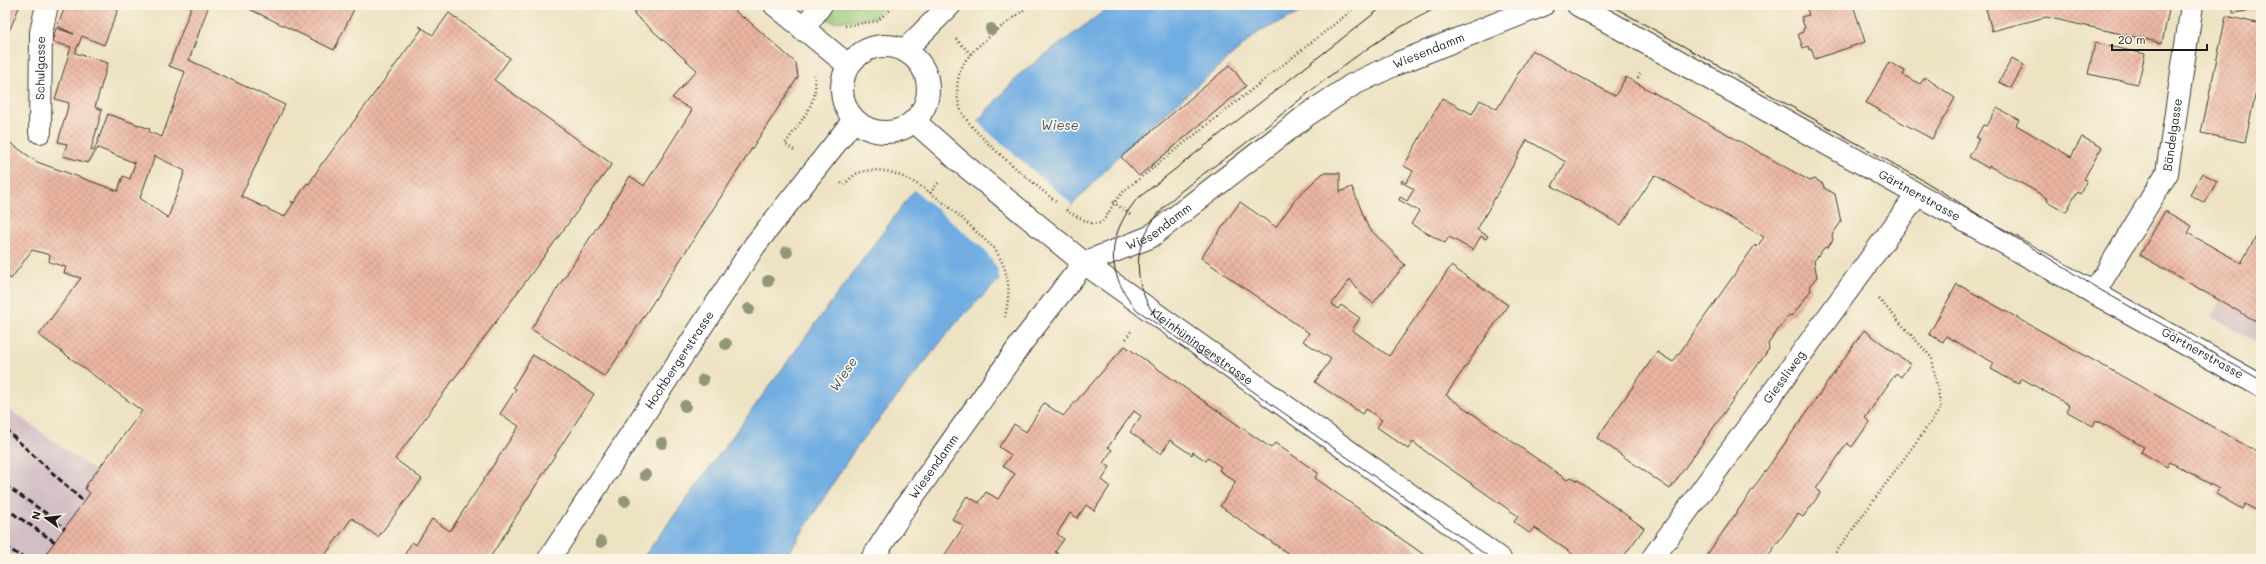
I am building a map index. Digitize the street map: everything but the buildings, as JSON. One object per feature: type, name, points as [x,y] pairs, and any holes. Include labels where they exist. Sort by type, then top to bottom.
[{"type":"street","name":"Schulgasse","points":[[40,132],[41,32],[47,5]]},
{"type":"street","points":[[775,5],[848,65]]},
{"type":"street","points":[[804,30],[821,5]]},
{"type":"street","points":[[905,50],[950,5]]},
{"type":"street","name":"Wiesendamm","points":[[872,559],[904,509],[1019,347],[1084,263],[1150,237],[1307,115],[1352,85],[1396,64],[1543,5]]},
{"type":"street","name":"Gärtnerstrasse","points":[[1578,5],[2261,386]]},
{"type":"street","name":"Bändelgasse","points":[[2094,293],[2167,173],[2192,5]]},
{"type":"street","points":[[880,46],[893,46],[905,50],[915,57],[927,78],[928,90],[922,112],[921,127],[903,129],[891,133],[877,132],[864,128],[854,120],[847,111],[842,94],[843,76],[848,65],[857,56],[868,49],[880,46]]},
{"type":"street","name":"Hochbergerstrasse","points":[[549,559],[755,245],[854,120]]},
{"type":"street","name":"Kleinhüningerstrasse","points":[[921,127],[1084,263],[1500,559]]},
{"type":"street","name":"Giessliweg","points":[[1652,559],[1917,195]]},
{"type":"path","points":[[839,26],[852,26],[877,21],[896,5]]},
{"type":"path","points":[[1030,5],[971,54],[959,73],[957,84],[961,110],[970,124],[1067,210],[1093,224],[1099,225],[1104,222],[1113,202],[1125,190],[1356,5]]},
{"type":"path","points":[[785,144],[814,100],[816,90],[813,71]]},
{"type":"path","points":[[844,185],[858,173],[876,171],[897,175],[921,185],[994,248],[1006,272],[1009,285],[1009,296],[1004,322]]},
{"type":"path","points":[[1831,559],[1941,408],[1932,358],[1874,293]]},
{"type":"shaded area","points":[[2261,229],[2261,345],[2211,317]]},
{"type":"shaded area","points":[[5,406],[66,450],[218,559],[5,559]]},
{"type":"green space","points":[[830,5],[886,5],[874,17],[833,22],[821,17]]},
{"type":"water","name":"Wiese","points":[[1112,5],[1316,5],[1259,32],[1131,143],[1029,250],[956,323],[853,452],[785,559],[642,559],[909,197],[1021,73]]},
{"type":"pier","points":[[977,119],[986,130],[1072,204],[1059,222],[1000,282],[997,268],[984,249],[913,189]]},
{"type":"tram line","points":[[1385,5],[1137,199],[1119,227],[1113,254],[1115,268],[1119,282],[1137,310],[1492,559]]},
{"type":"tram line","points":[[1161,323],[1147,303],[1138,268],[1141,244],[1153,220],[1175,196],[1242,146],[1363,51],[1415,19],[1443,5]]},
{"type":"tram line","points":[[1610,5],[1926,182],[2097,288],[2261,380]]},
{"type":"railway","points":[[5,429],[84,502]]},
{"type":"railway","points":[[5,485],[47,514],[65,529]]},
{"type":"railway","points":[[5,508],[55,542]]},
{"type":"railway","points":[[5,546],[25,559]]}]
